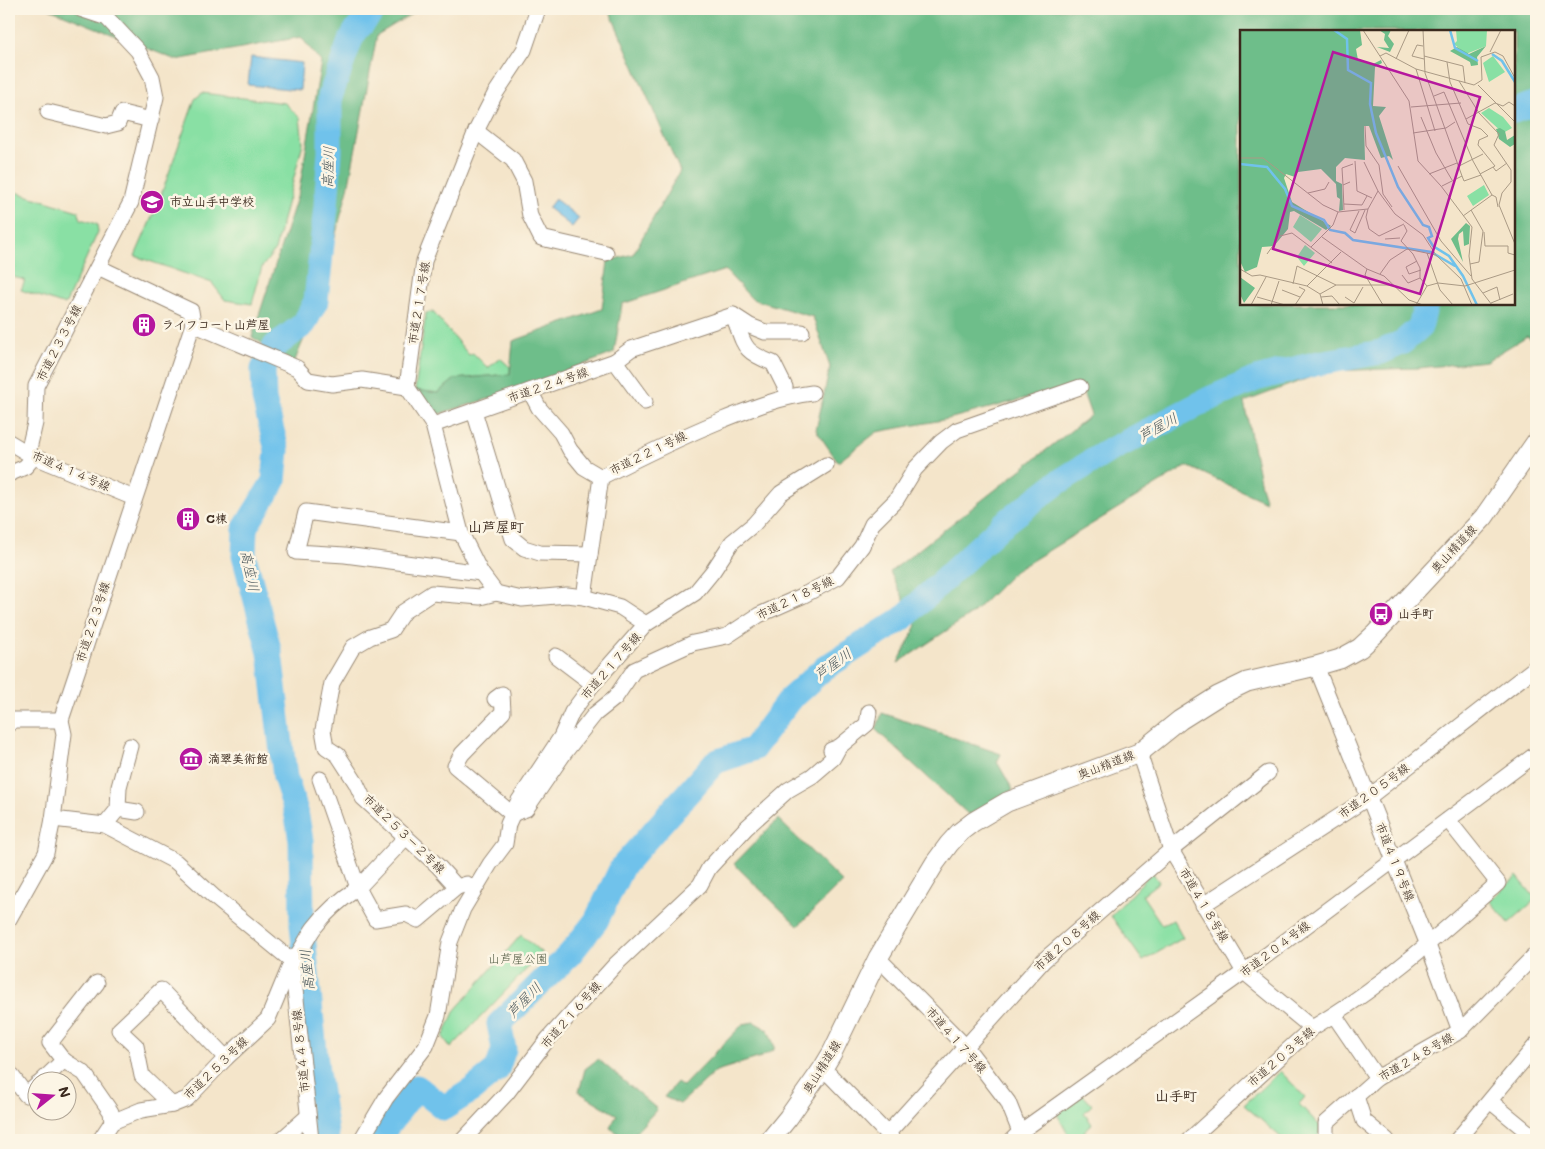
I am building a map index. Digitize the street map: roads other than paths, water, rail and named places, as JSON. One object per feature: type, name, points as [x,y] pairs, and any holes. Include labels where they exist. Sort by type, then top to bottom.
[{"type":"main road","name":"奥山精道線","points":[[770,1140],[823,1068],[878,958],[935,862],[948,844],[973,822],[1007,802],[1139,753],[1180,720],[1218,696],[1247,682],[1340,659],[1360,648],[1484,517],[1536,442]]},
{"type":"street","name":"市道２３３号線","points":[[31,455],[35,423],[36,386],[131,202],[156,97],[152,77],[138,51],[107,18],[80,9]]},
{"type":"street","name":"市道２１７号線","points":[[407,386],[424,261],[476,131],[495,94],[524,50],[538,9]]},
{"type":"street","points":[[48,112],[106,126],[118,123],[122,113],[151,120]]},
{"type":"street","points":[[476,131],[513,160],[524,181],[530,216],[541,238],[606,253]]},
{"type":"street","points":[[98,267],[191,311],[193,324],[297,368],[308,380],[332,384],[362,380],[407,386],[433,425],[461,533],[481,573],[496,593]]},
{"type":"street","points":[[737,313],[750,326],[765,332],[802,332]]},
{"type":"street","points":[[737,313],[746,348],[755,356],[774,363],[785,387]]},
{"type":"street","name":"市道２２４号線","points":[[433,425],[615,361],[631,349],[737,313]]},
{"type":"street","name":"市道２２３号線","points":[[9,919],[46,853],[53,819],[64,734],[60,720],[193,324]]},
{"type":"street","points":[[615,361],[645,402]]},
{"type":"street","name":"市道２１８号線","points":[[512,814],[526,809],[565,752],[595,714],[615,698],[634,670],[692,642],[727,636],[759,615],[802,596],[838,577],[862,546],[872,524],[896,500],[915,469],[941,442],[957,430],[1080,387]]},
{"type":"street","points":[[530,391],[539,408],[561,433],[570,450],[584,467],[601,477]]},
{"type":"street","name":"市道２２１号線","points":[[584,597],[601,477],[672,440],[754,407],[789,396],[812,393]]},
{"type":"street","points":[[474,411],[513,540],[524,548],[540,552],[590,554]]},
{"type":"street","name":"市道４１４号線","points":[[9,442],[31,455],[134,498]]},
{"type":"street","points":[[9,474],[25,467],[31,455]]},
{"type":"street","points":[[646,624],[695,593],[714,571],[732,542],[754,524],[781,493],[826,465]]},
{"type":"street","points":[[461,533],[306,512],[296,552],[345,555],[481,573]]},
{"type":"street","name":"市道２５３－２号線","points":[[457,887],[438,866],[363,798],[338,755],[326,747],[322,730],[332,683],[353,648],[370,637],[391,630],[403,612],[432,593],[480,597],[496,593]]},
{"type":"street","name":"市道２１７号線","points":[[361,1140],[386,1098],[426,1046],[438,1016],[450,942],[463,908],[490,864],[505,844],[508,824],[518,802],[561,737],[572,712],[593,684],[646,624],[620,607],[584,597],[567,595],[522,599],[496,593]]},
{"type":"street","points":[[556,656],[593,684]]},
{"type":"street","name":"市道４１９号線","points":[[1316,666],[1428,945],[1460,1031]]},
{"type":"street","name":"市道２０５号線","points":[[1204,905],[1369,797],[1536,667]]},
{"type":"street","points":[[495,699],[502,694],[503,712],[462,754],[455,766],[512,814]]},
{"type":"street","name":"市道２１６号線","points":[[463,1140],[506,1094],[548,1039],[615,965],[700,886],[709,868],[746,828],[788,790],[812,776],[833,758],[839,747],[867,724],[869,712]]},
{"type":"street","points":[[9,724],[13,720],[60,720]]},
{"type":"street","points":[[105,825],[118,809],[119,786],[130,746]]},
{"type":"street","name":"市道４１８号線","points":[[1139,753],[1171,850],[1244,972],[1312,1028]]},
{"type":"street","name":"市道２０４号線","points":[[1016,1136],[1244,972],[1536,754]]},
{"type":"street","name":"市道２０８号線","points":[[890,1137],[1044,960],[1171,850],[1268,773]]},
{"type":"street","points":[[358,888],[320,778],[354,878],[358,888],[375,919],[406,914],[418,920],[457,887],[466,885],[490,864]]},
{"type":"street","points":[[118,809],[137,812]]},
{"type":"street","points":[[53,819],[105,825],[176,862],[213,896],[295,958]]},
{"type":"street","name":"市道２０３号線","points":[[1189,1140],[1312,1028],[1334,1015],[1428,945],[1498,883],[1448,820]]},
{"type":"street","points":[[358,888],[406,838]]},
{"type":"street","name":"市道２５３号線","points":[[112,1122],[142,1110],[172,1106],[186,1099],[268,1019],[295,958],[314,928],[339,900],[358,888]]},
{"type":"street","name":"市道２４８号線","points":[[1326,1140],[1326,1123],[1356,1096],[1378,1078],[1460,1031],[1536,954]]},
{"type":"street","name":"市道４４８号線","points":[[295,958],[310,1140]]},
{"type":"street","name":"市道４１７号線","points":[[878,958],[966,1048],[1008,1102],[1016,1136]]},
{"type":"street","points":[[97,983],[50,1043],[64,1060],[84,1073],[111,1112],[112,1122],[100,1140]]},
{"type":"street","points":[[172,1106],[142,1076],[136,1046],[119,1030],[161,990],[226,1058]]},
{"type":"street","points":[[1334,1015],[1378,1078]]},
{"type":"street","points":[[1458,1140],[1536,1045]]},
{"type":"street","points":[[51,1072],[64,1060]]},
{"type":"street","points":[[823,1068],[890,1137]]},
{"type":"street","points":[[9,1072],[26,1095],[28,1093]]},
{"type":"street","points":[[1356,1096],[1364,1121],[1387,1140]]},
{"type":"street","points":[[1490,1101],[1529,1132]]},
{"type":"street","points":[[281,1140],[308,1116]]},
{"type":"water","points":[[251,57],[302,63],[300,90],[248,85]]},
{"type":"water","points":[[555,199],[579,218],[572,227],[548,208]]},
{"type":"waterway","name":"高座川","points":[[327,1140],[317,1071],[302,925],[301,840],[296,811],[285,777],[270,653],[244,556],[245,528],[274,481],[277,450],[264,399],[263,369],[275,346],[304,324],[316,301],[330,152],[330,97],[350,41],[355,32],[375,9]]},
{"type":"waterway","name":"芦屋川","points":[[1515,111],[1536,103]]},
{"type":"waterway","name":"芦屋川","points":[[377,1140],[417,1087],[444,1108],[472,1090],[497,1070],[504,1049],[499,1024],[570,954],[596,921],[622,867],[715,762],[753,749],[789,700],[823,669],[902,619],[1001,526],[1057,483],[1105,453],[1209,399],[1256,379],[1314,364],[1381,352],[1403,342],[1420,327],[1426,305]]},
{"type":"place","name":"市立山手中学校","points":[[152,202]]},
{"type":"place","name":"ライフコート山芦屋","points":[[144,325]]},
{"type":"place","name":"C棟","points":[[188,519]]},
{"type":"place","name":"山手町","points":[[1381,614]]},
{"type":"place","name":"滴翠美術館","points":[[191,759]]},
{"type":"district","name":"山芦屋町","points":[[496,527]]},
{"type":"district","name":"山手町","points":[[1176,1096]]},
{"type":"park label","name":"山芦屋公園","points":[[518,959]]}]
